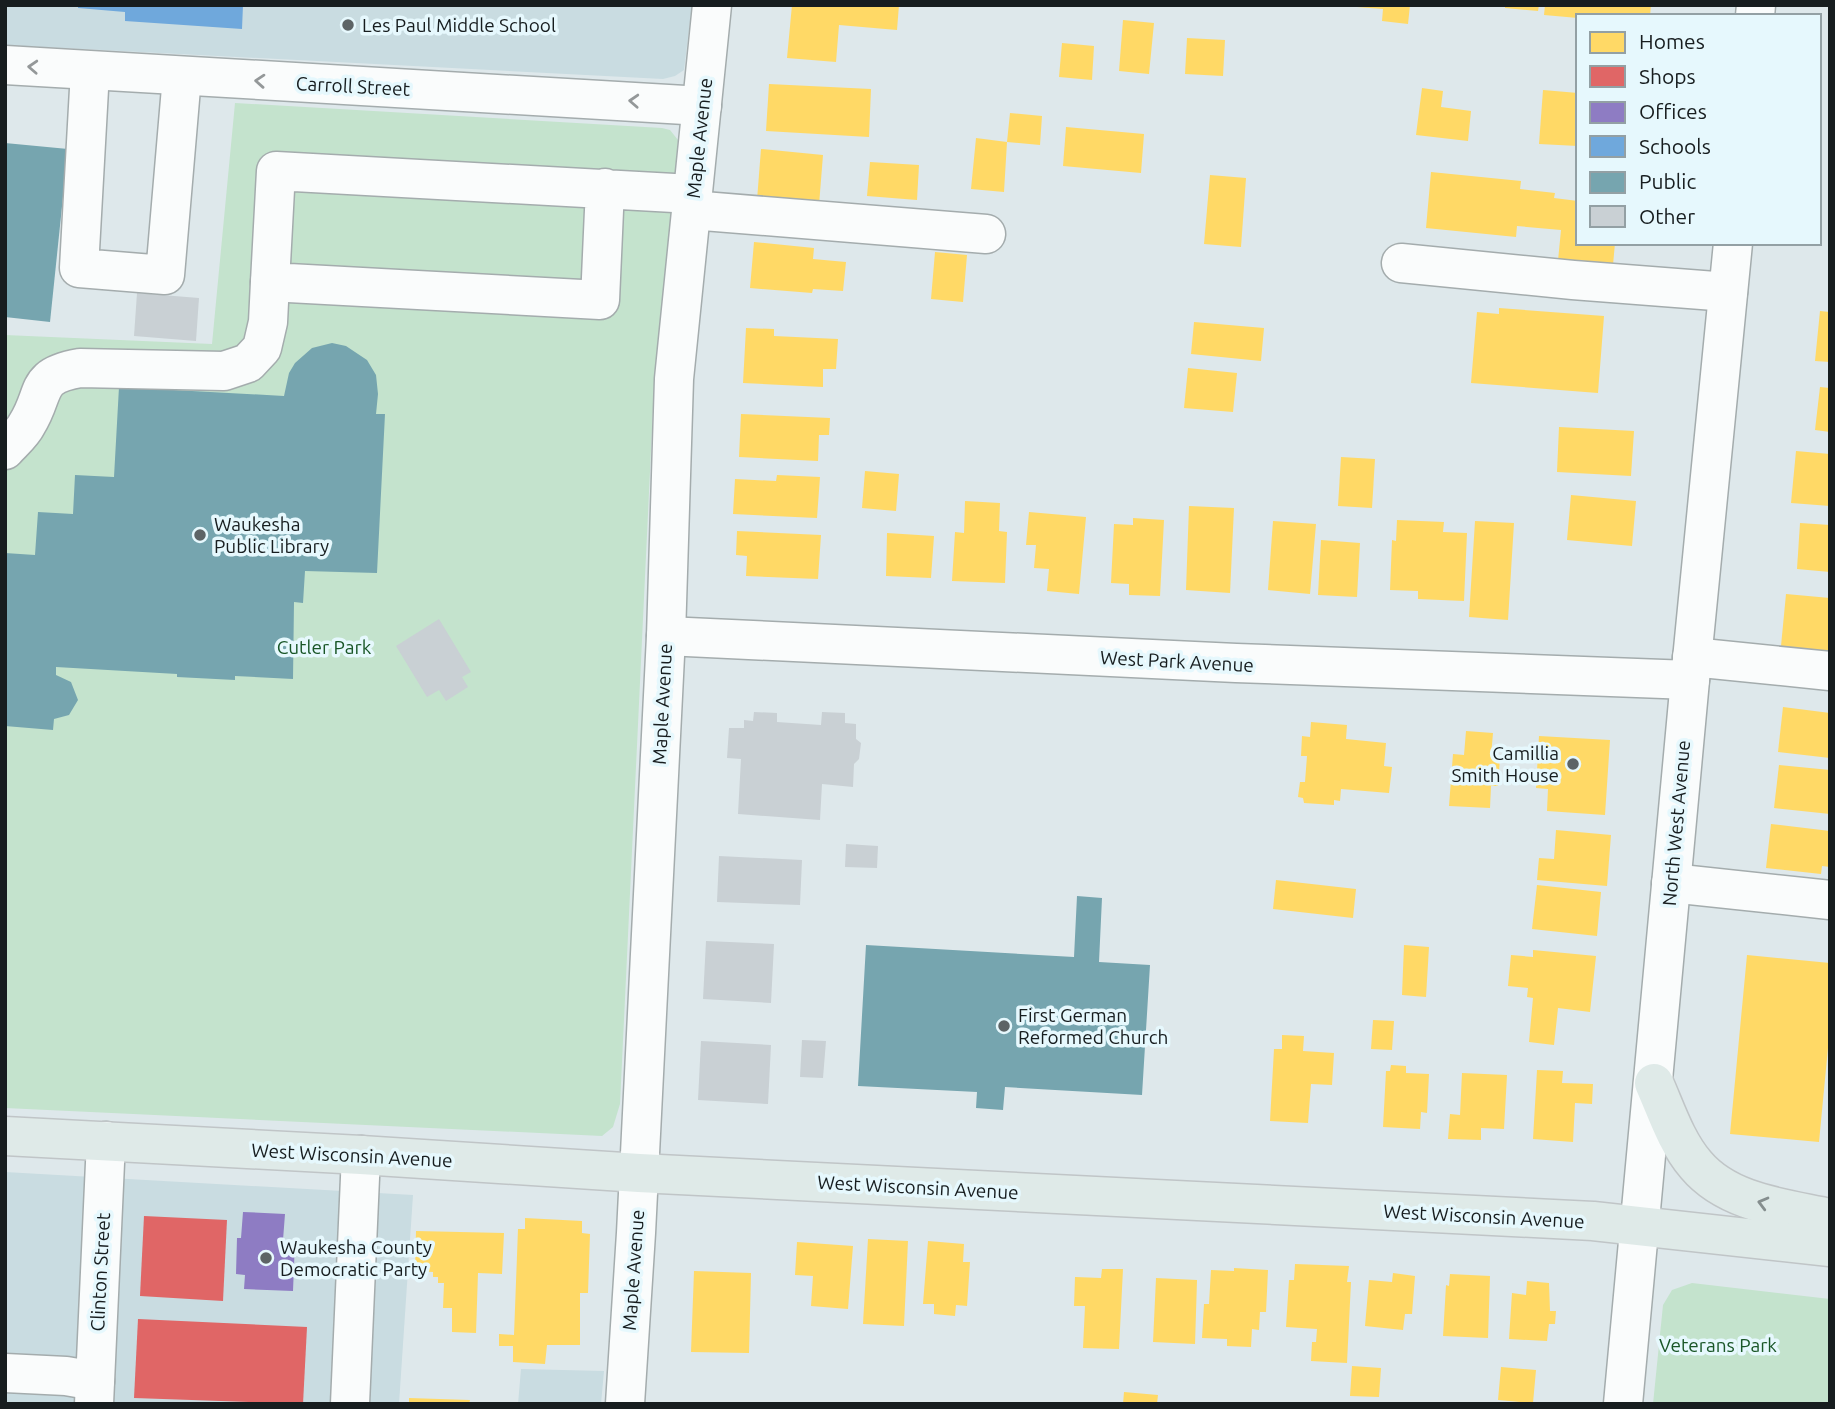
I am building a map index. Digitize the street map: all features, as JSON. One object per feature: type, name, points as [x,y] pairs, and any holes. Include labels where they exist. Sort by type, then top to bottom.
[{"type":"main road","points":[[1654,1083],[1674,1129],[1694,1163],[1710,1180],[1743,1197],[1830,1218]]},
{"type":"main road","name":"West Wisconsin Avenue","points":[[5,1136],[639,1173],[1638,1225],[1830,1247]]},
{"type":"street","name":"Maple Avenue","points":[[625,1404],[666,636],[674,379],[712,5]]},
{"type":"street","name":"Carroll Street","points":[[5,65],[702,106]]},
{"type":"street","points":[[90,71],[79,268],[166,275],[182,76]]},
{"type":"street","points":[[5,450],[28,424],[43,385],[60,372],[80,368],[224,371],[248,363],[262,348],[268,323],[276,172],[605,188],[692,202],[986,234]]},
{"type":"street","points":[[270,282],[600,300],[605,188]]},
{"type":"street","name":"North West Avenue","points":[[1623,1404],[1733,245]]},
{"type":"street","points":[[1401,263],[1728,292]]},
{"type":"street","name":"West Park Avenue","points":[[666,636],[1236,663],[1830,671]]},
{"type":"street","points":[[1671,883],[1830,901]]},
{"type":"street","name":"Clinton Street","points":[[94,1392],[106,1141]]},
{"type":"street","points":[[350,1404],[360,1155]]},
{"type":"street","points":[[5,1373],[94,1392]]},
{"type":"shaded area","name":"Les Paul Middle School","points":[[5,5],[692,5],[684,70],[663,79],[5,45]]},
{"type":"shaded area","points":[[5,1172],[413,1195],[399,1404],[5,1404]]},
{"type":"shaded area","points":[[521,1369],[604,1371],[601,1404],[518,1404]]},
{"type":"green space","name":"Cutler Park","points":[[235,103],[662,128],[670,130],[678,140],[653,408],[620,1104],[613,1127],[602,1136],[5,1108],[5,335],[212,344]]},
{"type":"green space","name":"Veterans Park","points":[[1692,1283],[1830,1299],[1830,1404],[1653,1404],[1663,1305],[1672,1290]]},
{"type":"building: Homes","points":[[792,5],[899,5],[897,30],[839,25],[836,62],[787,58]]},
{"type":"building: Homes","points":[[1410,5],[1408,24],[1382,21],[1383,9],[1357,7]]},
{"type":"building: Homes","points":[[1505,5],[1539,5],[1538,11],[1505,8]]},
{"type":"building: Homes","points":[[1545,5],[1651,5],[1650,14],[1576,14],[1576,18],[1544,15]]},
{"type":"building: Homes","points":[[1123,20],[1154,23],[1149,74],[1119,71]]},
{"type":"building: Homes","points":[[1187,38],[1225,40],[1223,76],[1185,74]]},
{"type":"building: Homes","points":[[1062,43],[1094,46],[1092,80],[1059,77]]},
{"type":"building: Homes","points":[[769,84],[871,89],[869,137],[766,131]]},
{"type":"building: Homes","points":[[1422,88],[1443,91],[1441,107],[1471,111],[1468,141],[1416,135]]},
{"type":"building: Homes","points":[[1543,90],[1576,93],[1576,146],[1539,144]]},
{"type":"building: Homes","points":[[1010,113],[1042,116],[1040,145],[1007,142]]},
{"type":"building: Homes","points":[[1066,127],[1144,134],[1141,173],[1063,166]]},
{"type":"building: Homes","points":[[976,138],[1007,142],[1004,192],[971,189]]},
{"type":"building: Homes","points":[[761,149],[823,155],[819,205],[757,200]]},
{"type":"building: Homes","points":[[870,162],[919,165],[917,200],[867,196]]},
{"type":"building: Homes","points":[[1431,172],[1521,181],[1520,189],[1555,193],[1554,198],[1576,201],[1576,245],[1615,245],[1612,276],[1557,271],[1561,230],[1517,226],[1516,237],[1426,228]]},
{"type":"building: Homes","points":[[1210,175],[1246,178],[1241,247],[1204,244]]},
{"type":"building: Homes","points":[[754,242],[814,248],[813,259],[846,262],[843,291],[813,289],[812,293],[750,288]]},
{"type":"building: Homes","points":[[935,252],[967,255],[963,302],[931,299]]},
{"type":"building: Homes","points":[[1499,308],[1604,316],[1598,393],[1471,383],[1477,312],[1499,314]]},
{"type":"building: Homes","points":[[1820,311],[1830,312],[1830,362],[1815,361]]},
{"type":"building: Homes","points":[[1194,322],[1264,328],[1261,361],[1191,354]]},
{"type":"building: Homes","points":[[746,328],[774,329],[774,336],[838,339],[836,369],[823,369],[823,387],[743,383]]},
{"type":"building: Homes","points":[[1188,368],[1237,373],[1233,412],[1184,408]]},
{"type":"building: Homes","points":[[1820,387],[1830,388],[1830,432],[1815,430]]},
{"type":"building: Homes","points":[[741,414],[830,418],[829,435],[819,435],[818,461],[739,457]]},
{"type":"building: Homes","points":[[1559,427],[1634,431],[1631,476],[1557,472]]},
{"type":"building: Homes","points":[[1796,451],[1830,454],[1830,506],[1791,503]]},
{"type":"building: Homes","points":[[1341,457],[1375,459],[1372,508],[1338,506]]},
{"type":"building: Homes","points":[[865,471],[899,474],[896,511],[862,508]]},
{"type":"building: Homes","points":[[777,475],[820,477],[817,518],[733,514],[735,479],[776,481]]},
{"type":"building: Homes","points":[[1571,495],[1636,501],[1632,546],[1567,540]]},
{"type":"building: Homes","points":[[965,501],[1000,503],[999,531],[1007,532],[1005,583],[952,581],[955,532],[964,533]]},
{"type":"building: Homes","points":[[1189,506],[1234,508],[1230,593],[1186,590]]},
{"type":"building: Homes","points":[[1029,512],[1086,517],[1079,594],[1047,591],[1049,569],[1034,568],[1036,545],[1026,545]]},
{"type":"building: Homes","points":[[1133,518],[1164,520],[1160,596],[1129,595],[1129,584],[1111,583],[1114,524],[1133,525]]},
{"type":"building: Homes","points":[[1397,520],[1444,522],[1443,532],[1467,533],[1464,601],[1418,599],[1418,591],[1390,590],[1392,540],[1396,541]]},
{"type":"building: Homes","points":[[1273,521],[1316,524],[1310,594],[1268,590]]},
{"type":"building: Homes","points":[[1475,521],[1514,523],[1508,620],[1469,617]]},
{"type":"building: Homes","points":[[1800,523],[1830,525],[1830,572],[1797,569]]},
{"type":"building: Homes","points":[[737,531],[821,535],[818,579],[746,576],[747,556],[736,555]]},
{"type":"building: Homes","points":[[887,533],[934,536],[931,578],[886,576]]},
{"type":"building: Homes","points":[[1321,540],[1360,543],[1357,597],[1318,595]]},
{"type":"building: Homes","points":[[1786,594],[1830,598],[1830,651],[1781,646]]},
{"type":"building: Homes","points":[[1783,707],[1830,713],[1830,758],[1778,752]]},
{"type":"building: Homes","points":[[1311,722],[1347,725],[1346,739],[1386,743],[1384,766],[1392,767],[1389,793],[1341,789],[1340,801],[1334,800],[1334,805],[1304,803],[1303,798],[1298,797],[1300,782],[1305,782],[1307,756],[1301,756],[1302,736],[1310,737]]},
{"type":"building: Homes","points":[[1466,731],[1493,733],[1491,756],[1500,757],[1498,786],[1491,786],[1490,808],[1449,806],[1453,754],[1464,755]]},
{"type":"building: Homes","name":"Camillia Smith House","points":[[1539,736],[1610,740],[1605,815],[1547,811],[1548,789],[1536,788]]},
{"type":"building: Homes","points":[[1779,765],[1830,770],[1830,814],[1774,808]]},
{"type":"building: Homes","points":[[1771,824],[1830,831],[1830,867],[1822,866],[1821,874],[1766,868]]},
{"type":"building: Homes","points":[[1556,830],[1611,835],[1607,886],[1537,880],[1539,858],[1554,859]]},
{"type":"building: Homes","points":[[1276,880],[1356,889],[1353,918],[1273,909]]},
{"type":"building: Homes","points":[[1537,885],[1601,892],[1597,936],[1532,929]]},
{"type":"building: Homes","points":[[1404,945],[1429,947],[1426,997],[1402,995]]},
{"type":"building: Homes","points":[[1533,950],[1596,956],[1590,1012],[1558,1008],[1554,1045],[1529,1042],[1533,998],[1527,997],[1528,988],[1508,986],[1511,955],[1533,957]]},
{"type":"building: Homes","points":[[1747,955],[1830,963],[1830,1027],[1819,1142],[1730,1134]]},
{"type":"building: Homes","points":[[1373,1020],[1394,1021],[1392,1050],[1371,1049]]},
{"type":"building: Homes","points":[[1282,1035],[1304,1036],[1303,1051],[1334,1053],[1332,1085],[1311,1084],[1308,1123],[1270,1121],[1274,1049],[1282,1049]]},
{"type":"building: Homes","points":[[1391,1065],[1406,1066],[1406,1073],[1429,1074],[1427,1113],[1421,1112],[1420,1129],[1383,1127],[1386,1071],[1390,1071]]},
{"type":"building: Homes","points":[[1537,1070],[1563,1071],[1562,1083],[1593,1084],[1592,1104],[1575,1103],[1573,1142],[1533,1139]]},
{"type":"building: Homes","points":[[1462,1073],[1507,1075],[1504,1129],[1481,1128],[1481,1140],[1448,1139],[1450,1114],[1460,1115]]},
{"type":"building: Homes","points":[[525,1218],[582,1221],[582,1233],[590,1234],[588,1293],[580,1293],[580,1345],[547,1345],[545,1364],[513,1362],[513,1346],[499,1346],[499,1334],[514,1335],[518,1229],[525,1229]]},
{"type":"building: Homes","points":[[416,1231],[504,1233],[502,1274],[478,1273],[476,1333],[452,1332],[452,1308],[443,1308],[444,1283],[438,1283],[438,1277],[433,1277],[433,1272],[415,1271]]},
{"type":"building: Homes","points":[[868,1239],[908,1241],[904,1326],[863,1324]]},
{"type":"building: Homes","points":[[928,1241],[964,1244],[963,1262],[970,1262],[967,1306],[956,1305],[955,1316],[934,1314],[934,1304],[923,1304]]},
{"type":"building: Homes","points":[[797,1242],[853,1246],[848,1309],[811,1306],[813,1276],[795,1275]]},
{"type":"building: Homes","points":[[1295,1264],[1349,1266],[1347,1282],[1351,1282],[1347,1363],[1311,1361],[1312,1342],[1316,1342],[1317,1329],[1286,1327],[1289,1280],[1294,1280]]},
{"type":"building: Homes","points":[[1234,1268],[1268,1270],[1266,1312],[1260,1312],[1259,1330],[1252,1329],[1251,1347],[1227,1346],[1227,1339],[1202,1338],[1204,1304],[1209,1304],[1211,1270],[1234,1271]]},
{"type":"building: Homes","points":[[1102,1269],[1123,1269],[1119,1349],[1083,1348],[1085,1306],[1074,1306],[1075,1277],[1101,1278]]},
{"type":"building: Homes","points":[[694,1271],[751,1273],[749,1353],[691,1352]]},
{"type":"building: Homes","points":[[1393,1273],[1415,1276],[1412,1314],[1405,1314],[1403,1330],[1365,1326],[1369,1280],[1392,1282]]},
{"type":"building: Homes","points":[[1450,1274],[1490,1276],[1488,1338],[1443,1336],[1446,1285],[1449,1286]]},
{"type":"building: Homes","points":[[1156,1278],[1197,1280],[1195,1344],[1153,1342]]},
{"type":"building: Homes","points":[[1527,1281],[1549,1283],[1550,1311],[1556,1311],[1555,1324],[1549,1324],[1547,1341],[1509,1339],[1512,1293],[1526,1295]]},
{"type":"building: Homes","points":[[1352,1366],[1381,1368],[1379,1397],[1350,1396]]},
{"type":"building: Homes","points":[[1501,1367],[1536,1370],[1533,1403],[1498,1400]]},
{"type":"building: Homes","points":[[1124,1392],[1158,1395],[1157,1404],[1123,1404]]},
{"type":"building: Homes","points":[[409,1398],[470,1400],[469,1404],[409,1404]]},
{"type":"building: Shops","points":[[144,1216],[227,1220],[223,1301],[140,1296]]},
{"type":"building: Shops","points":[[138,1319],[307,1327],[303,1404],[134,1398]]},
{"type":"building: Offices","name":"Waukesha County Democratic Party","points":[[243,1212],[285,1214],[283,1240],[295,1241],[293,1291],[244,1289],[245,1275],[236,1274],[237,1238],[241,1238]]},
{"type":"building: Schools","points":[[78,5],[243,5],[242,29],[125,21],[125,12],[78,8]]},
{"type":"building: Public","points":[[5,143],[68,149],[50,322],[5,317]]},
{"type":"building: Public","points":[[332,343],[346,346],[367,360],[376,375],[376,414],[385,414],[377,573],[305,571],[303,603],[294,602],[293,679],[235,676],[235,680],[56,667],[56,675],[71,682],[78,700],[69,715],[54,719],[53,730],[5,726],[5,553],[35,555],[38,512],[73,514],[75,475],[114,477],[119,387],[284,396],[289,373],[295,363],[312,348]]},
{"type":"building: Public","name":"First German Reformed Church","points":[[1077,896],[1102,898],[1099,962],[1150,965],[1142,1095],[1005,1087],[1003,1110],[976,1108],[977,1092],[858,1086],[866,945],[1074,957]]},
{"type":"building: Other","points":[[137,293],[199,298],[196,341],[134,336]]},
{"type":"building: Other","points":[[439,619],[471,672],[462,677],[468,687],[446,701],[439,690],[427,697],[396,646]]},
{"type":"building: Other","points":[[754,712],[777,713],[777,722],[821,725],[822,712],[845,713],[845,723],[856,724],[856,739],[861,743],[859,759],[854,764],[853,787],[822,784],[820,820],[738,814],[741,759],[727,758],[729,728],[744,728],[744,720],[753,721]]},
{"type":"building: Other","points":[[846,844],[878,846],[877,868],[845,867]]},
{"type":"building: Other","points":[[719,856],[802,860],[800,905],[717,902]]},
{"type":"building: Other","points":[[706,941],[774,944],[771,1003],[703,999]]},
{"type":"building: Other","points":[[802,1040],[826,1041],[823,1078],[800,1077]]},
{"type":"building: Other","points":[[701,1041],[771,1045],[768,1104],[698,1100]]},
{"type":"place","name":"Les Paul Middle School","points":[[348,25]]},
{"type":"place","name":"Waukesha Public Library","points":[[200,535]]},
{"type":"place","name":"Camillia Smith House","points":[[1573,764]]},
{"type":"place","name":"First German Reformed Church","points":[[1004,1026]]},
{"type":"place","name":"Waukesha County Democratic Party","points":[[266,1258]]}]
